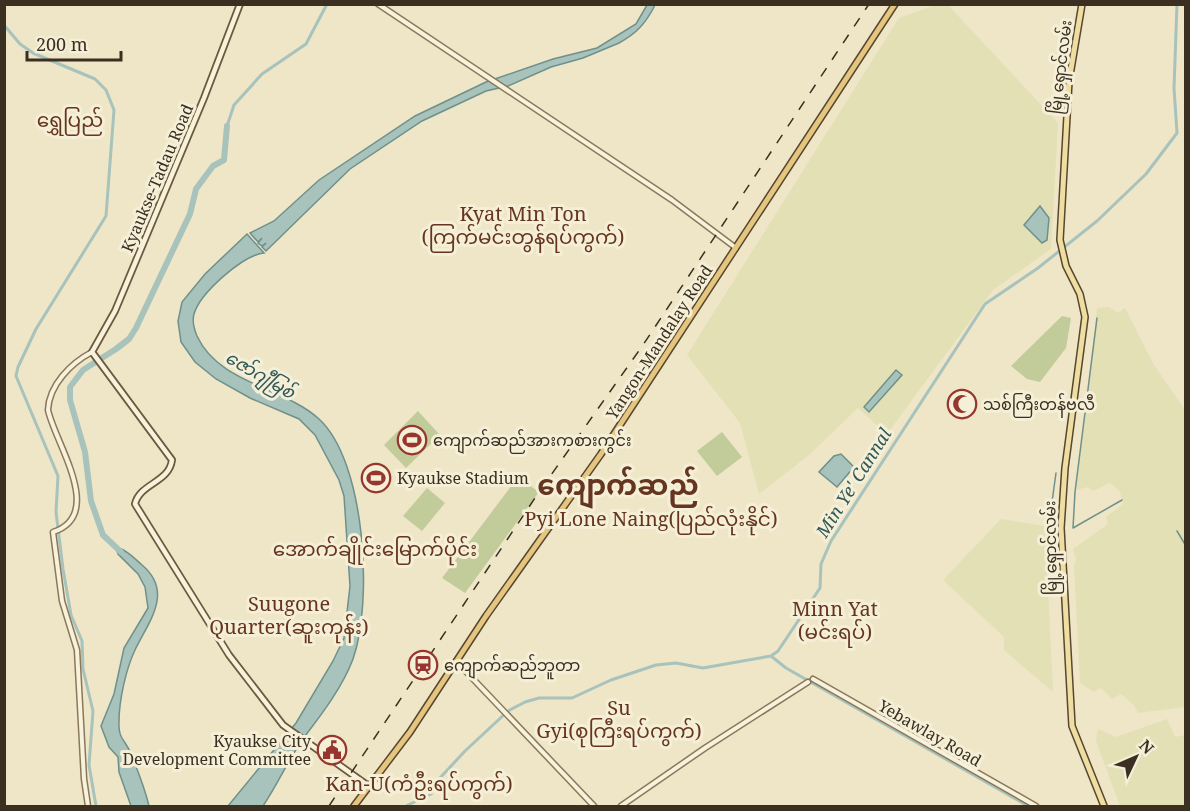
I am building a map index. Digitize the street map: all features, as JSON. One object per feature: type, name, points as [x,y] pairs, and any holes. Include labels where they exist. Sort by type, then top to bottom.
[{"type":"highway","name":"Yangon-Mandalay Road","points":[[354,807],[601,454],[895,4]]},
{"type":"main road","name":"Kyaukse-Tadau Road","points":[[92,352],[115,311],[204,98],[240,4]]},
{"type":"main road","name":"မြို့ရှောင်လမ်း","points":[[1082,4],[1069,81],[1060,240],[1062,253],[1080,294],[1085,317],[1060,512],[1072,726],[1104,807]]},
{"type":"main road","points":[[92,352],[172,460],[163,477],[147,487],[137,498],[135,504],[228,655],[286,727],[370,787]]},
{"type":"street","points":[[378,4],[672,200],[736,248]]},
{"type":"street","points":[[88,807],[84,779],[77,650],[62,601],[53,532],[75,513],[79,504],[71,470],[53,429],[48,401],[68,370],[80,358],[92,352]]},
{"type":"street","points":[[456,661],[594,807]]},
{"type":"street","name":"Yebawlay Road","points":[[813,679],[1036,807]]},
{"type":"street","points":[[621,807],[705,748],[808,682]]},
{"type":"shaded area","points":[[935,5],[948,5],[1058,123],[1051,249],[993,290],[887,434],[858,408],[809,455],[759,494],[740,423],[687,355],[899,18]]},
{"type":"shaded area","points":[[1109,307],[1118,313],[1125,308],[1154,365],[1185,410],[1185,707],[1138,713],[1134,705],[1121,694],[1112,699],[1101,688],[1094,692],[1080,683],[1074,566],[1076,559],[1073,549],[1108,524],[1106,517],[1123,504],[1120,492],[1110,483],[1093,491],[1088,487],[1076,490],[1097,308]]},
{"type":"shaded area","points":[[1001,519],[1045,526],[1053,692],[1004,650],[1004,637],[943,580]]},
{"type":"shaded area","points":[[1167,719],[1175,737],[1185,735],[1185,806],[1120,806],[1096,741],[1098,729],[1116,737]]},
{"type":"green space","points":[[1062,316],[1071,318],[1066,348],[1040,382],[1027,379],[1011,366]]},
{"type":"green space","name":"ကျောက်ဆည်အားကစားကွင်း","points":[[418,411],[440,435],[406,468],[384,445]]},
{"type":"green space","points":[[722,432],[742,457],[717,476],[697,451]]},
{"type":"green space","points":[[518,477],[539,492],[465,593],[442,578]]},
{"type":"green space","points":[[427,488],[445,503],[422,531],[403,516]]},
{"type":"water","points":[[647,5],[655,5],[636,31],[619,43],[583,58],[551,67],[508,86],[486,91],[422,121],[350,169],[266,251],[262,247],[266,243],[262,246],[258,243],[262,238],[258,242],[250,233],[274,221],[319,180],[415,116],[486,82],[553,59],[597,48],[636,24]]},
{"type":"water","points":[[1040,206],[1049,218],[1047,240],[1042,243],[1024,225]]},
{"type":"water","points":[[247,234],[264,253],[245,260],[213,286],[194,314],[195,331],[207,352],[220,365],[253,384],[305,408],[319,419],[335,439],[347,467],[356,499],[361,534],[363,604],[359,634],[349,669],[332,699],[299,744],[263,806],[228,806],[296,723],[333,661],[344,638],[350,586],[344,496],[339,480],[315,435],[299,419],[250,398],[216,379],[195,362],[181,342],[178,321],[182,302],[205,274]]},
{"type":"water","points":[[896,370],[902,375],[869,412],[864,407]]},
{"type":"water","points":[[841,454],[854,467],[837,487],[819,472],[834,456]]},
{"type":"water","points":[[116,547],[127,552],[151,575],[158,596],[152,617],[135,650],[126,675],[119,722],[121,736],[134,760],[149,806],[131,806],[119,772],[118,757],[109,747],[101,726],[114,694],[124,648],[148,608],[145,587],[138,574],[118,554]]},
{"type":"waterway","points":[[227,126],[234,105],[262,74],[306,44],[327,4]]},
{"type":"waterway","name":"Min Ye' Cannal","points":[[406,806],[431,794],[439,779],[465,751],[508,711],[525,702],[539,698],[572,698],[611,680],[656,665],[676,663],[703,668],[771,656],[778,651],[820,588],[821,564],[831,541],[985,304],[1038,268],[1097,221],[1146,174],[1177,133],[1174,88],[1177,4]]},
{"type":"waterway","points":[[4,25],[20,44],[33,53],[95,79],[106,90],[114,110],[106,216],[36,329],[16,376],[58,476],[56,512],[63,569],[71,615],[82,641],[83,669],[93,711],[89,765],[96,806]]},
{"type":"waterway","points":[[121,552],[103,535],[91,501],[85,452],[70,400],[70,387],[83,370],[129,339],[136,328],[190,214],[196,189],[213,166],[224,160],[227,126]]},
{"type":"waterway","points":[[1097,318],[1075,492],[1073,528],[1122,500]]},
{"type":"waterway","points":[[1052,502],[1056,473]]},
{"type":"waterway","points":[[1052,506],[1052,512]]},
{"type":"waterway","points":[[1177,531],[1186,546]]},
{"type":"waterway","points":[[771,656],[786,668],[1028,806]]},
{"type":"railway","points":[[329,806],[539,492],[643,345],[869,4]]},
{"type":"place","name":"သစ်ကြီးတန်ဗလီ","points":[[962,404]]},
{"type":"place","name":"ကျောက်ဆည်အားကစားကွင်း","points":[[412,440]]},
{"type":"place","name":"Kyaukse Stadium","points":[[376,478]]},
{"type":"place","name":"ကျောက်ဆည်ဘူတာ","points":[[423,665]]},
{"type":"place","name":"Kyaukse City Development Committee","points":[[332,750]]},
{"type":"district","name":"ရွှေပြည်","points":[[70,120]]},
{"type":"district","name":"Kyat Min Ton (ကြက်မင်းတွန်ရပ်ကွက်)","points":[[523,226]]},
{"type":"district","name":"ကျောက်ဆည်","points":[[618,485]]},
{"type":"district","name":"Pyi Lone Naing(ပြည်လုံးနိုင်)","points":[[651,519]]},
{"type":"district","name":"အောက်ချိုင်းမြောက်ပိုင်း","points":[[375,549]]},
{"type":"district","name":"Suugone Quarter(ဆူးကုန်း)","points":[[289,616]]},
{"type":"district","name":"Minn Yat (မင်းရပ်)","points":[[835,620]]},
{"type":"district","name":"Su Gyi(စုကြီးရပ်ကွက်)","points":[[619,720]]},
{"type":"district","name":"Kan-U(ကံဦးရပ်ကွက်)","points":[[419,784]]},
{"type":"water label","name":"ဇော်ဂျီမြစ်","points":[[260,375]]}]
